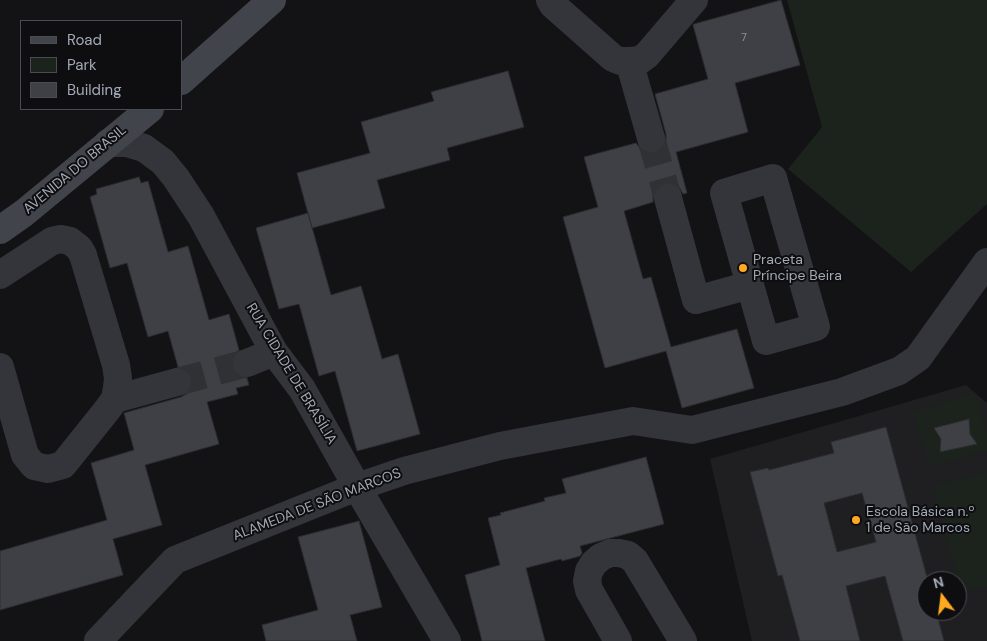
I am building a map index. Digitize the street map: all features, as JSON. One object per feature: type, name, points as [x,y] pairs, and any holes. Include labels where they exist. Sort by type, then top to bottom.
[{"type":"street","points":[[182,81],[272,0]]},
{"type":"street","points":[[550,0],[553,5],[613,58],[629,61],[640,60],[647,55],[694,0]]},
{"type":"street","points":[[629,61],[651,138]]},
{"type":"street","name":"AVENIDA DO BRASIL","points":[[0,230],[24,213],[149,110]]},
{"type":"street","name":"RUA CIDADE DE BRASÍLIA","points":[[108,143],[127,143],[144,148],[163,162],[201,216],[274,352],[302,389],[446,641]]},
{"type":"street","points":[[773,178],[816,327],[766,341],[750,284],[724,193],[773,178]]},
{"type":"street","points":[[668,198],[696,300],[750,284]]},
{"type":"street","points":[[0,275],[52,241],[61,239],[70,241],[79,248],[83,255],[116,365],[118,378],[115,399],[63,465],[48,469],[34,466],[25,455],[0,367]]},
{"type":"street","name":"ALAMEDA DE SÃO MARCOS","points":[[98,641],[176,560],[357,487],[500,446],[633,421],[692,430],[842,392],[899,371],[918,358],[987,262]]},
{"type":"street","points":[[246,363],[274,352]]},
{"type":"street","points":[[115,399],[177,382]]},
{"type":"street","points":[[618,641],[589,590],[587,581],[589,571],[594,563],[610,553],[619,552],[628,555],[635,561],[683,641]]},
{"type":"shaded area","name":"Escola Básica n.º 1 de São Marcos","points":[[966,385],[987,403],[987,641],[752,641],[710,459]]},
{"type":"green space","points":[[787,0],[987,0],[987,204],[911,272],[788,169],[822,127]]},
{"type":"green space","points":[[975,393],[987,433],[987,450],[930,467],[913,412]]},
{"type":"green space","points":[[987,472],[987,586],[967,591],[967,571],[955,571],[933,486]]},
{"type":"building","points":[[781,0],[800,65],[735,83],[748,132],[676,152],[687,193],[683,194],[679,187],[672,183],[664,183],[657,187],[653,195],[653,202],[624,211],[643,279],[651,277],[671,347],[737,329],[754,388],[682,408],[666,351],[605,368],[563,217],[598,207],[584,157],[636,143],[641,150],[648,153],[656,153],[663,148],[666,134],[655,94],[708,79],[694,24]]},
{"type":"building","points":[[508,71],[524,127],[447,148],[450,160],[377,180],[385,208],[312,228],[297,173],[370,153],[361,122],[434,101],[431,92]]},
{"type":"building","points":[[139,177],[141,183],[148,181],[168,252],[188,246],[209,320],[229,314],[239,350],[234,354],[232,368],[238,376],[247,378],[249,385],[236,388],[238,394],[207,402],[219,444],[145,465],[162,525],[113,539],[123,575],[0,610],[0,551],[107,520],[91,463],[134,450],[124,413],[181,397],[188,393],[192,386],[192,378],[188,371],[178,367],[168,331],[148,337],[127,263],[110,268],[90,197],[97,194],[96,189]]},
{"type":"building","points":[[308,213],[331,295],[361,286],[382,359],[398,354],[420,434],[357,451],[335,371],[319,376],[299,304],[279,309],[256,228]]},
{"type":"building","points":[[969,419],[970,434],[977,444],[940,452],[941,439],[934,428]]},
{"type":"building","points":[[886,427],[925,571],[917,571],[917,621],[939,621],[944,641],[903,641],[885,576],[846,586],[860,641],[800,641],[782,575],[778,576],[750,472],[768,468],[769,470],[834,453],[831,442]],"holes":[[[862,493],[876,542],[837,552],[824,503]]]},
{"type":"building","points":[[646,457],[664,524],[580,546],[582,553],[580,556],[526,568],[545,641],[482,641],[465,575],[500,565],[488,518],[545,501],[544,498],[566,493],[562,479]]},
{"type":"building","points":[[359,521],[382,607],[350,615],[357,641],[266,641],[262,625],[318,610],[298,537]]},
{"type":"tunnel","points":[[651,138],[668,198]]},
{"type":"tunnel","points":[[177,382],[247,363]]},
{"type":"place","name":"Praceta Príncipe Beira","points":[[743,268]]},
{"type":"place","name":"Escola Básica n.º 1 de São Marcos","points":[[856,520]]}]
